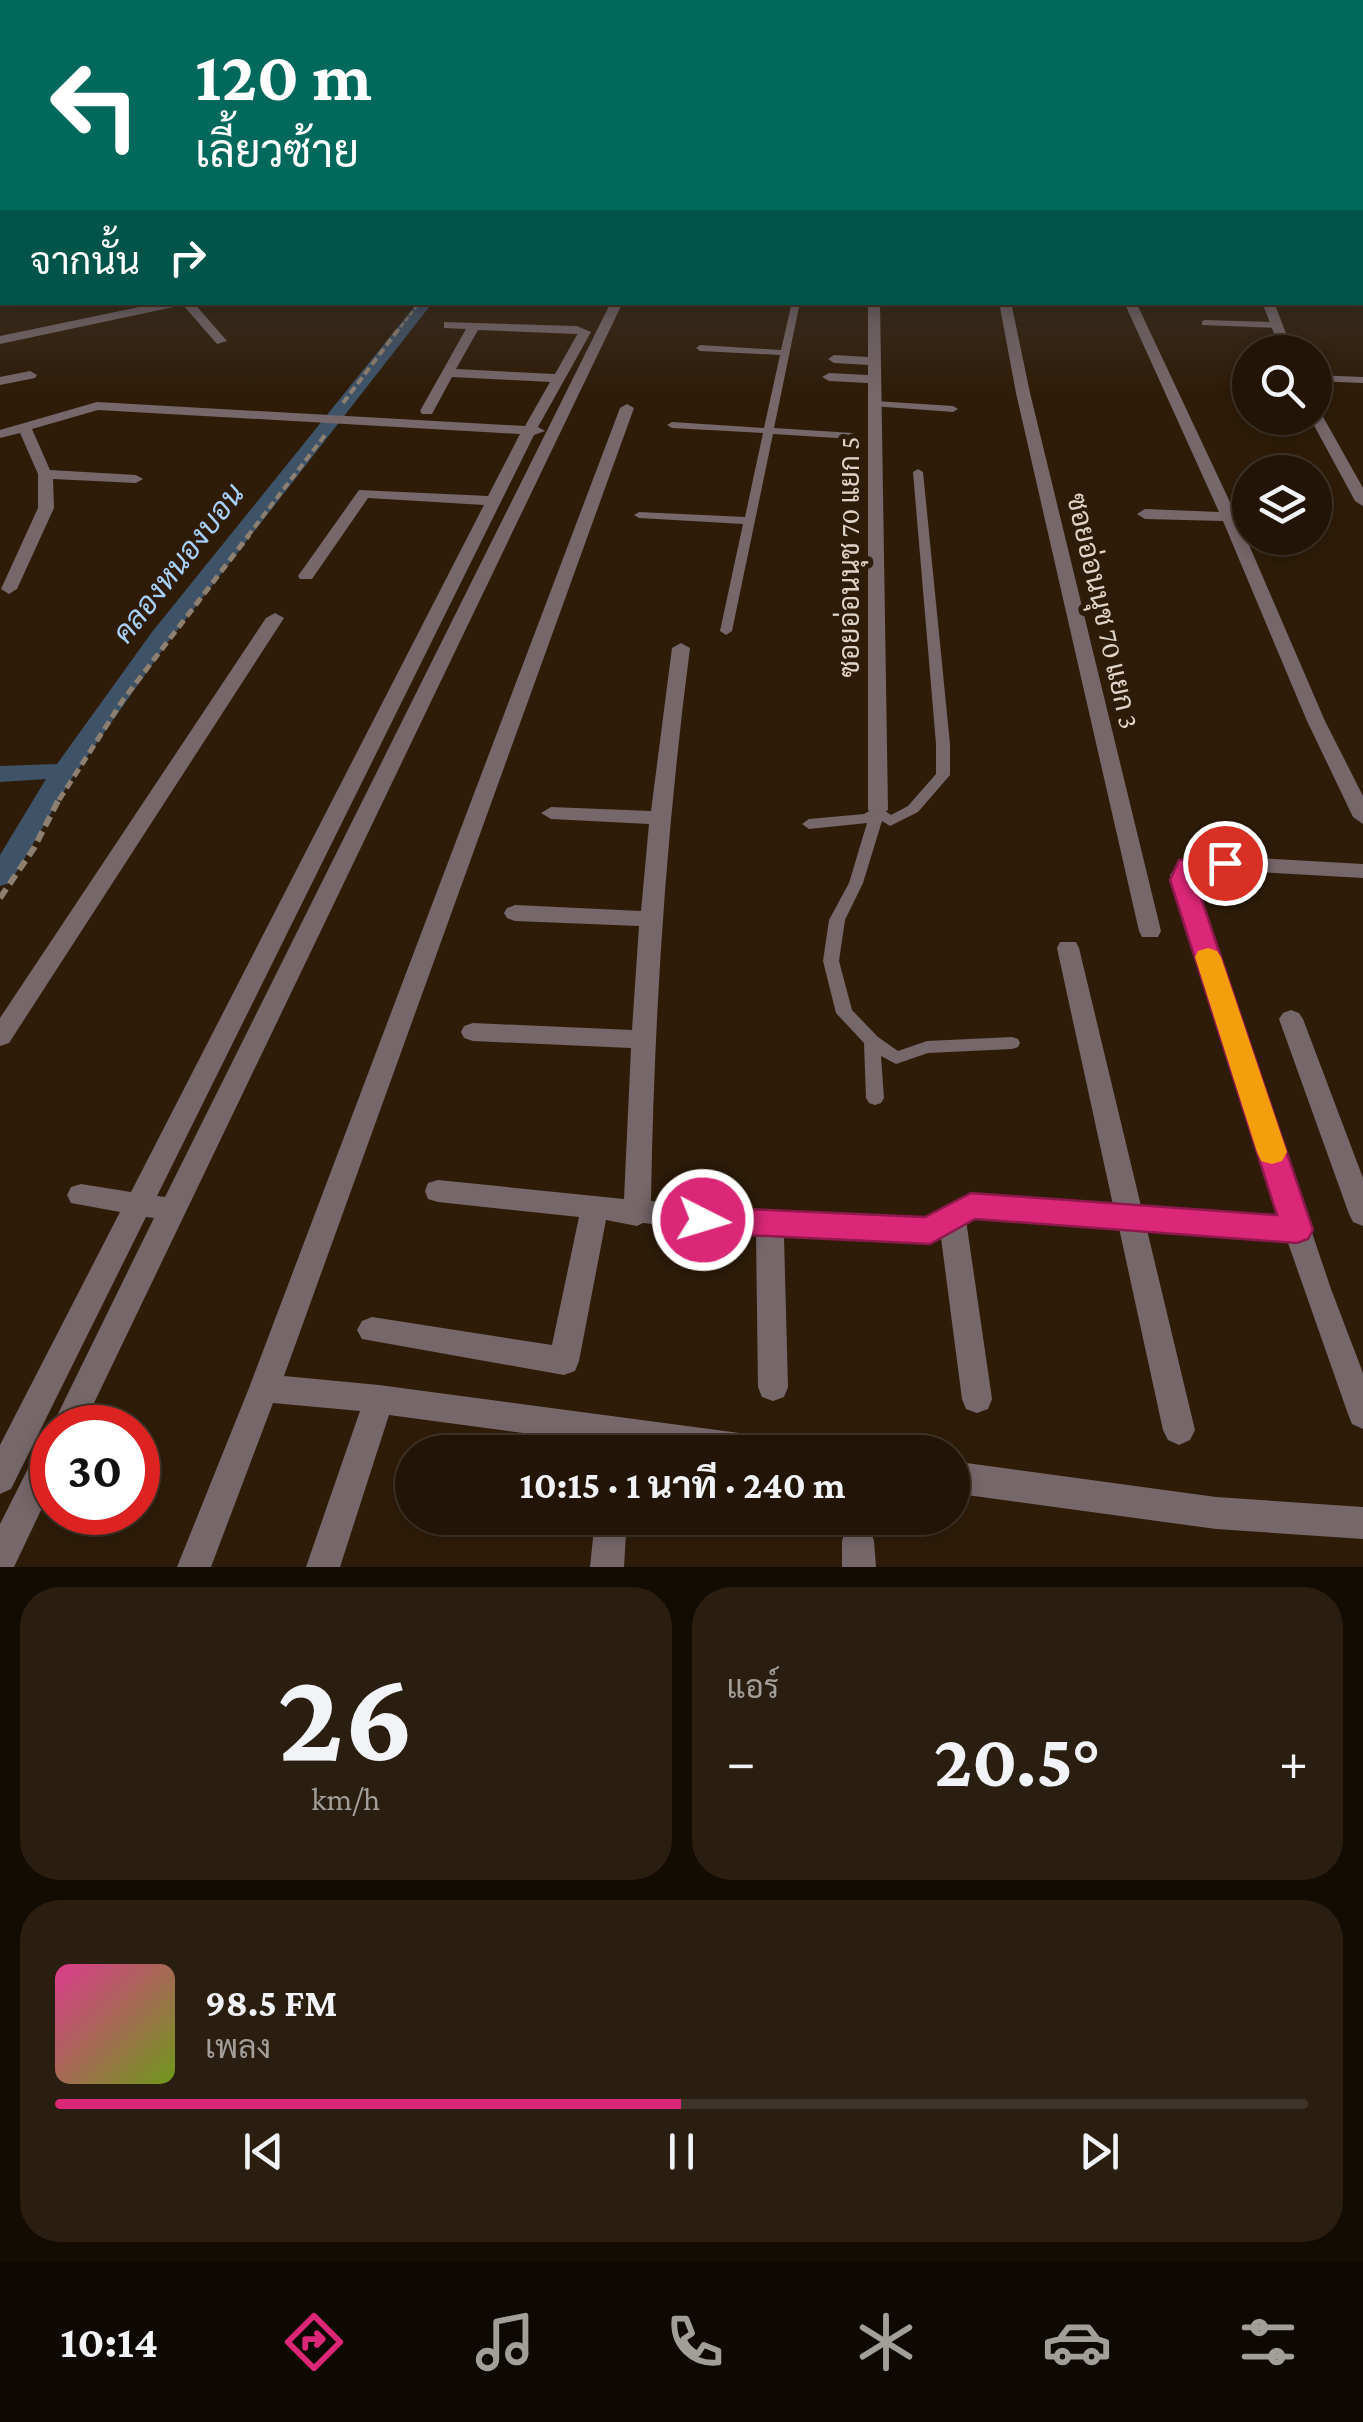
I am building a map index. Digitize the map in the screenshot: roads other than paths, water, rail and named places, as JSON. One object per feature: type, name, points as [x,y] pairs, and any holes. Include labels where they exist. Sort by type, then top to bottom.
[{"type":"street","points":[[0,340],[169,305]]},
{"type":"street","points":[[187,305],[221,341]]},
{"type":"street","points":[[0,1478],[494,500],[541,431],[614,305]]},
{"type":"street","name":"ซอยอ่อนนุช 70 แยก 5","points":[[874,305],[878,810]]},
{"type":"street","name":"ซอยอ่อนนุช 70 แยก 3","points":[[1007,305],[1023,393],[1150,930]]},
{"type":"street","points":[[1131,305],[1363,818]]},
{"type":"street","points":[[1269,305],[1280,335]]},
{"type":"street","points":[[77,1405],[174,1210],[541,431],[581,331],[448,325]]},
{"type":"street","points":[[427,411],[474,326]]},
{"type":"street","points":[[834,359],[874,370]]},
{"type":"street","points":[[830,377],[874,370]]},
{"type":"street","points":[[448,373],[559,378]]},
{"type":"street","points":[[0,381],[30,375]]},
{"type":"street","points":[[0,434],[98,406],[541,431]]},
{"type":"street","points":[[194,1567],[627,408]]},
{"type":"street","points":[[10,589],[46,508],[44,474],[24,426]]},
{"type":"street","points":[[1326,435],[1363,501]]},
{"type":"street","points":[[44,474],[136,480]]},
{"type":"street","points":[[306,576],[364,492],[494,500]]},
{"type":"street","points":[[1145,514],[1228,517]]},
{"type":"street","points":[[0,1036],[275,618]]},
{"type":"street","points":[[636,1214],[640,1039],[648,920],[656,818],[680,648]]},
{"type":"street","points":[[551,813],[656,818]]},
{"type":"street","points":[[1363,871],[1207,862],[1188,866],[1181,875],[1297,1230],[1363,1414]]},
{"type":"street","points":[[515,914],[648,920]]},
{"type":"street","points":[[1068,948],[1179,1430]]},
{"type":"street","points":[[1291,1019],[1354,1167],[1363,1214]]},
{"type":"street","points":[[473,1032],[640,1039]]},
{"type":"street","points":[[438,1191],[770,1226],[930,1231],[971,1206],[1297,1230]]},
{"type":"street","points":[[81,1195],[174,1210]]},
{"type":"street","points":[[372,1330],[564,1361],[594,1209]]},
{"type":"street","points":[[952,1216],[977,1399]]},
{"type":"street","points":[[770,1226],[773,1386]]},
{"type":"street","points":[[264,1388],[379,1400],[577,1435]]},
{"type":"street","points":[[323,1567],[379,1400]]},
{"type":"street","points":[[970,1479],[1205,1511],[1363,1523]]},
{"type":"street","points":[[0,1559],[30,1498]]},
{"type":"street","points":[[606,1567],[609,1535]]},
{"type":"lane","points":[[726,631],[795,305]]},
{"type":"lane","points":[[1206,323],[1276,326]]},
{"type":"lane","points":[[700,348],[786,353]]},
{"type":"lane","points":[[1332,379],[1363,380]]},
{"type":"lane","points":[[875,404],[953,409]]},
{"type":"lane","points":[[672,425],[853,436]]},
{"type":"lane","points":[[878,810],[890,820],[913,808],[943,775],[944,744],[918,472]]},
{"type":"lane","points":[[639,515],[751,521]]},
{"type":"lane","points":[[809,824],[868,818],[878,810]]},
{"type":"lane","points":[[878,810],[856,883],[836,920],[831,961],[844,1013],[896,1058],[928,1047],[1012,1043]]},
{"type":"lane","points":[[872,1041],[875,1098]]},
{"type":"waterway","name":"คลองหนองบอน","points":[[0,877],[58,780],[160,637],[424,305]]},
{"type":"waterway","points":[[0,774],[64,771]]}]
